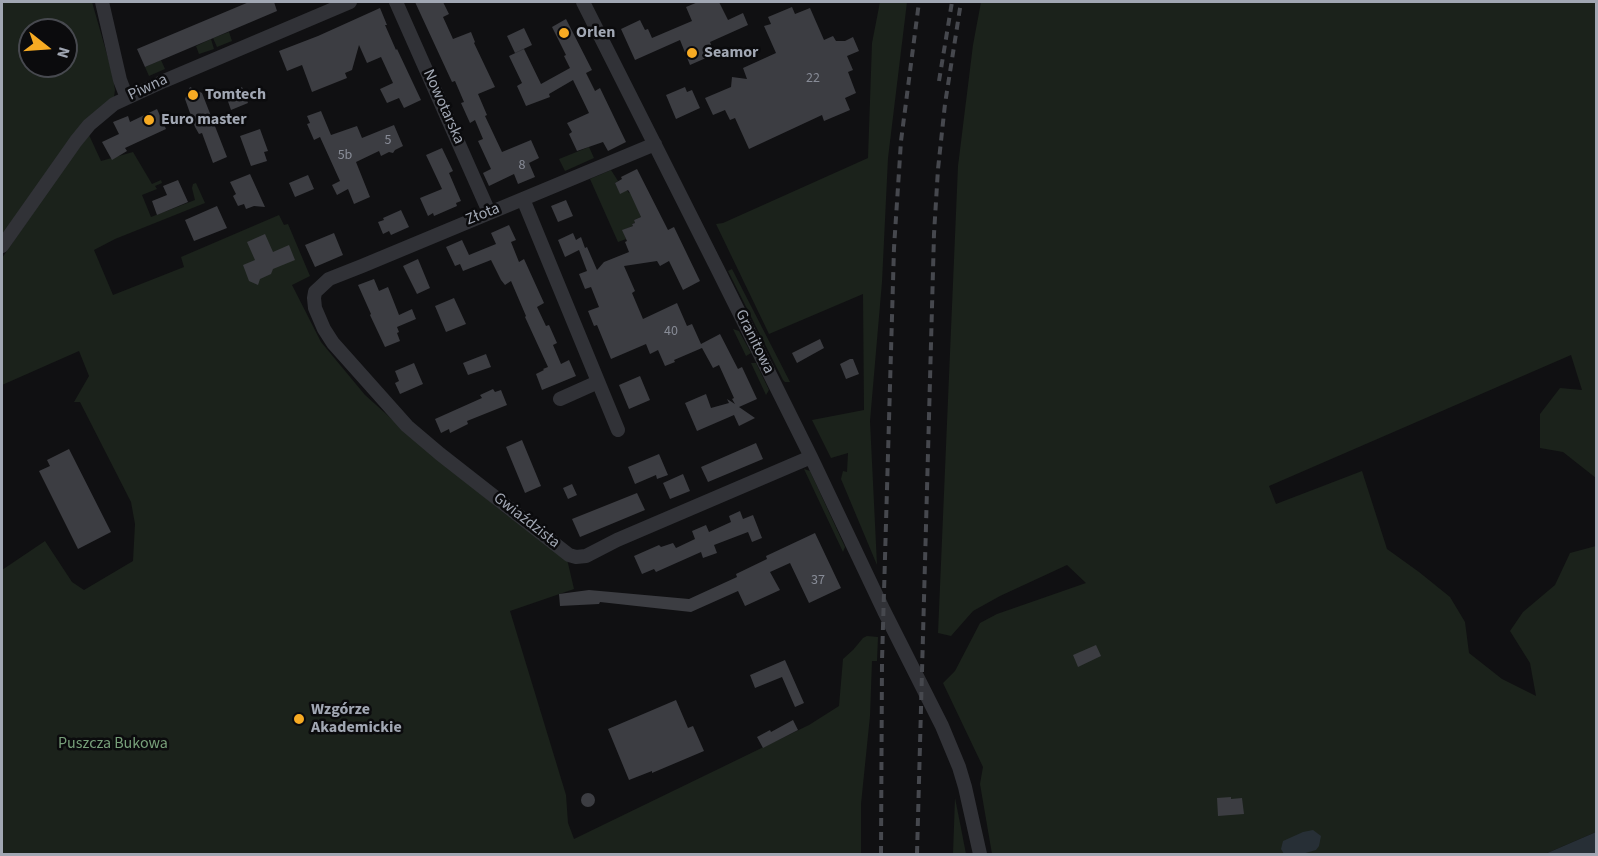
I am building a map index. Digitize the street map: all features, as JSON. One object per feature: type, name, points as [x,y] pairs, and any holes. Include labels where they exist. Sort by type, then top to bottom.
[{"type":"street","points":[[102,2],[120,80],[127,98]]},
{"type":"street","name":"Piwna","points":[[2,246],[76,141],[89,125],[114,104],[350,2]]},
{"type":"street","name":"Nowotarska","points":[[396,2],[489,212]]},
{"type":"street","name":"Granitowa","points":[[582,2],[811,457],[942,726],[959,767],[980,855]]},
{"type":"street","name":"Złota","points":[[315,292],[333,277],[655,144]]},
{"type":"street","points":[[523,199],[618,430]]},
{"type":"street","name":"Gwiaździsta","points":[[315,292],[315,308],[318,318],[333,343],[407,426],[569,555],[586,556],[617,540],[811,457]]},
{"type":"street","points":[[560,399],[598,382]]},
{"type":"green space","points":[[2,2],[92,2],[112,72],[114,97],[2,238]]},
{"type":"green space","points":[[880,2],[907,2],[888,158],[882,282],[870,421],[877,565],[841,479],[843,471],[847,472],[848,453],[831,458],[812,420],[864,410],[863,294],[769,334],[716,224],[723,223],[868,158],[872,43]]},
{"type":"green space","points":[[981,2],[1596,2],[1596,478],[1563,452],[1540,448],[1540,414],[1560,388],[1582,390],[1571,355],[1269,486],[1276,504],[1362,471],[1387,549],[1450,597],[1465,622],[1469,653],[1502,679],[1536,696],[1530,663],[1510,631],[1523,612],[1555,585],[1570,553],[1596,546],[1596,832],[1545,854],[992,854],[980,784],[983,767],[943,683],[955,671],[980,623],[997,614],[1086,583],[1067,565],[973,611],[951,636],[938,633],[958,166],[973,45]]},
{"type":"green space","points":[[229,32],[232,41],[217,47],[213,38]]},
{"type":"green space","points":[[211,39],[214,49],[199,54],[196,46]]},
{"type":"green space","points":[[161,60],[165,69],[149,76],[145,67]]},
{"type":"green space","name":"Puszcza Bukowa","points":[[89,135],[101,161],[133,152],[152,184],[161,180],[162,183],[155,186],[157,189],[142,195],[151,217],[195,200],[192,188],[196,183],[205,203],[115,239],[94,250],[113,295],[184,267],[181,257],[279,215],[284,225],[288,224],[310,276],[292,285],[321,342],[365,395],[414,439],[504,513],[567,559],[574,589],[510,611],[566,795],[568,823],[574,839],[809,725],[839,706],[843,659],[867,636],[878,637],[877,661],[872,661],[870,716],[861,804],[861,854],[2,854],[2,570],[45,541],[72,582],[84,590],[133,561],[135,524],[131,502],[80,402],[74,402],[89,376],[79,351],[2,385],[2,258]]},
{"type":"green space","points":[[589,147],[594,158],[565,171],[559,159]]},
{"type":"green space","points":[[611,170],[618,181],[615,183],[620,193],[627,190],[631,192],[641,217],[634,220],[633,226],[623,230],[626,239],[618,242],[590,179]]},
{"type":"green space","points":[[732,269],[790,382],[783,380],[728,271]]},
{"type":"green space","points":[[733,329],[739,331],[751,353],[746,356]]},
{"type":"green space","points":[[751,363],[756,363],[769,390],[766,395]]},
{"type":"green space","points":[[804,469],[810,471],[845,547],[843,552]]},
{"type":"green space","points":[[955,798],[960,823],[966,854],[953,854]]},
{"type":"shaded area","points":[[1313,830],[1321,836],[1316,850],[1302,854],[1284,854],[1281,849],[1283,841]]},
{"type":"shaded area","points":[[1596,832],[1596,854],[1545,854]]},
{"type":"building","points":[[249,2],[274,2],[277,11],[145,67],[137,49]]},
{"type":"building","points":[[415,2],[443,2],[449,14],[443,17],[453,39],[471,32],[495,87],[478,94],[487,115],[485,116],[502,152],[531,140],[539,158],[529,163],[535,177],[518,184],[514,174],[489,186],[483,173],[491,169],[478,141],[483,139],[475,120],[470,123],[455,81],[452,82]]},
{"type":"building","points":[[698,2],[719,2],[728,20],[743,13],[748,25],[710,42],[715,54],[690,65],[680,40],[635,60],[621,29],[640,20],[652,38],[692,21],[686,7]]},
{"type":"building","points":[[792,7],[795,14],[810,8],[824,40],[833,36],[836,41],[845,41],[853,37],[859,51],[847,56],[853,70],[848,72],[856,93],[845,98],[850,110],[824,121],[822,115],[749,149],[735,118],[730,120],[725,110],[713,115],[705,98],[731,87],[732,77],[747,79],[743,68],[776,53],[764,26],[771,24],[768,17]]},
{"type":"building","points":[[380,8],[396,50],[421,100],[404,108],[399,98],[387,103],[380,89],[393,83],[381,57],[367,63],[359,45],[352,70],[345,73],[347,78],[312,92],[302,65],[287,71],[279,51]]},
{"type":"building","points":[[566,19],[592,70],[586,73],[595,91],[600,88],[626,142],[608,151],[603,142],[577,151],[569,134],[572,132],[567,123],[589,113],[573,80],[549,94],[550,97],[526,106],[517,86],[522,83],[509,56],[524,49],[541,84],[570,68],[552,27]]},
{"type":"building","points":[[524,28],[532,45],[515,53],[507,36]]},
{"type":"building","points":[[190,87],[202,93],[227,157],[213,163],[202,133],[199,134],[195,127],[185,99]]},
{"type":"building","points":[[242,87],[248,103],[231,110],[225,93]]},
{"type":"building","points":[[685,87],[687,92],[692,90],[700,108],[676,119],[666,95]]},
{"type":"building","points":[[157,109],[166,129],[125,148],[127,151],[112,160],[102,142],[119,134],[113,122],[128,116],[130,122]]},
{"type":"building","points":[[321,111],[331,135],[357,126],[362,138],[394,125],[403,146],[393,153],[389,152],[381,156],[379,151],[356,162],[370,197],[354,204],[348,189],[337,195],[332,185],[340,181],[320,137],[314,140],[307,124],[310,123],[307,116]]},
{"type":"building","points":[[260,129],[268,151],[264,152],[267,161],[251,166],[240,136]]},
{"type":"building","points":[[442,148],[453,171],[449,173],[461,201],[456,203],[457,206],[434,216],[433,213],[428,216],[420,198],[442,189],[426,155]]},
{"type":"building","points":[[637,169],[668,230],[674,227],[700,281],[683,290],[669,261],[660,266],[657,261],[624,266],[635,291],[632,293],[643,319],[677,303],[687,326],[692,324],[701,344],[720,334],[738,369],[742,367],[757,399],[739,407],[755,418],[739,426],[734,415],[697,431],[685,403],[706,394],[711,408],[729,403],[727,399],[735,404],[719,365],[713,368],[702,348],[665,366],[658,350],[650,354],[646,344],[611,359],[597,325],[594,326],[588,311],[599,307],[591,287],[585,289],[579,274],[587,271],[579,250],[565,257],[558,240],[573,233],[576,240],[581,237],[585,248],[587,247],[597,270],[604,262],[629,252],[622,230],[633,226],[634,220],[641,217],[628,190],[620,194],[615,183],[622,179],[621,177]]},
{"type":"building","points":[[250,174],[265,207],[254,206],[246,209],[244,204],[238,206],[233,196],[236,194],[230,182]]},
{"type":"building","points":[[308,175],[314,189],[295,197],[289,183]]},
{"type":"building","points":[[178,180],[188,202],[157,215],[152,201],[167,195],[163,186]]},
{"type":"building","points":[[566,200],[573,216],[558,222],[551,206]]},
{"type":"building","points":[[217,206],[227,228],[194,241],[185,220]]},
{"type":"building","points":[[401,210],[409,227],[391,235],[389,231],[383,234],[378,222]]},
{"type":"building","points":[[509,225],[516,240],[511,242],[519,262],[524,259],[544,303],[537,307],[557,343],[553,345],[561,364],[569,360],[576,376],[542,390],[536,374],[548,367],[511,281],[505,285],[491,260],[463,271],[460,264],[455,266],[446,247],[462,240],[469,255],[496,244],[491,233]]},
{"type":"building","points":[[334,233],[343,255],[315,267],[305,245]]},
{"type":"building","points":[[265,234],[273,252],[289,245],[295,260],[273,269],[271,274],[260,279],[258,285],[249,281],[243,265],[255,260],[247,242]]},
{"type":"building","points":[[418,259],[430,288],[417,294],[403,266]]},
{"type":"building","points":[[374,279],[379,291],[388,287],[399,315],[412,309],[416,319],[397,327],[400,341],[385,347],[358,285]]},
{"type":"building","points":[[454,298],[466,324],[446,332],[435,306]]},
{"type":"building","points":[[820,339],[824,348],[797,363],[792,353]]},
{"type":"building","points":[[486,354],[491,367],[468,375],[463,363]]},
{"type":"building","points":[[853,359],[859,374],[846,379],[840,364]]},
{"type":"building","points":[[414,363],[423,384],[400,394],[395,383],[399,381],[395,371]]},
{"type":"building","points":[[640,376],[650,400],[629,409],[619,385]]},
{"type":"building","points":[[493,389],[495,392],[501,390],[507,405],[467,421],[468,424],[450,433],[449,429],[441,433],[435,419],[482,398],[480,395]]},
{"type":"building","points":[[522,440],[541,486],[525,493],[506,447]]},
{"type":"building","points":[[756,443],[763,459],[708,482],[701,467]]},
{"type":"building","points":[[69,449],[111,532],[78,549],[39,471],[50,466],[47,460]]},
{"type":"building","points":[[659,454],[668,475],[657,479],[656,475],[635,484],[628,467]]},
{"type":"building","points":[[683,474],[690,491],[670,499],[663,483]]},
{"type":"building","points":[[572,484],[577,495],[568,499],[563,488]]},
{"type":"building","points":[[637,493],[645,510],[580,537],[572,519]]},
{"type":"building","points":[[740,511],[743,519],[753,515],[762,538],[752,542],[748,532],[714,545],[717,553],[703,558],[701,552],[656,572],[654,569],[642,574],[634,556],[659,545],[661,547],[673,543],[676,548],[695,539],[692,531],[706,525],[709,532],[731,522],[729,516]]},
{"type":"building","points":[[815,533],[841,588],[809,603],[790,563],[770,572],[780,590],[745,606],[738,591],[691,612],[600,602],[599,604],[560,606],[559,594],[589,590],[689,599],[737,577],[736,574],[767,559],[766,556]]},
{"type":"building","points":[[1096,645],[1101,656],[1078,667],[1073,655]]},
{"type":"building","points":[[785,660],[804,703],[795,707],[782,677],[755,688],[750,675]]},
{"type":"building","points":[[676,700],[688,728],[693,726],[704,751],[629,780],[608,729]]},
{"type":"building","points":[[793,720],[798,730],[763,748],[757,737]]},
{"type":"building","points":[[588,793],[593,795],[595,800],[593,805],[588,807],[583,805],[581,800],[583,795]]},
{"type":"building","points":[[1231,797],[1231,799],[1242,798],[1244,814],[1218,816],[1217,798]]},
{"type":"railway","points":[[881,854],[882,661],[894,248],[901,141],[919,2]]},
{"type":"railway","points":[[939,81],[952,2]]},
{"type":"railway","points":[[917,854],[934,234],[945,104],[961,2]]},
{"type":"place","name":"Orlen","points":[[564,33]]},
{"type":"place","name":"Seamor","points":[[692,53]]},
{"type":"place","name":"Tomtech","points":[[193,95]]},
{"type":"place","name":"Euro master","points":[[149,120]]},
{"type":"place","name":"Wzgórze Akademickie","points":[[299,719]]}]
